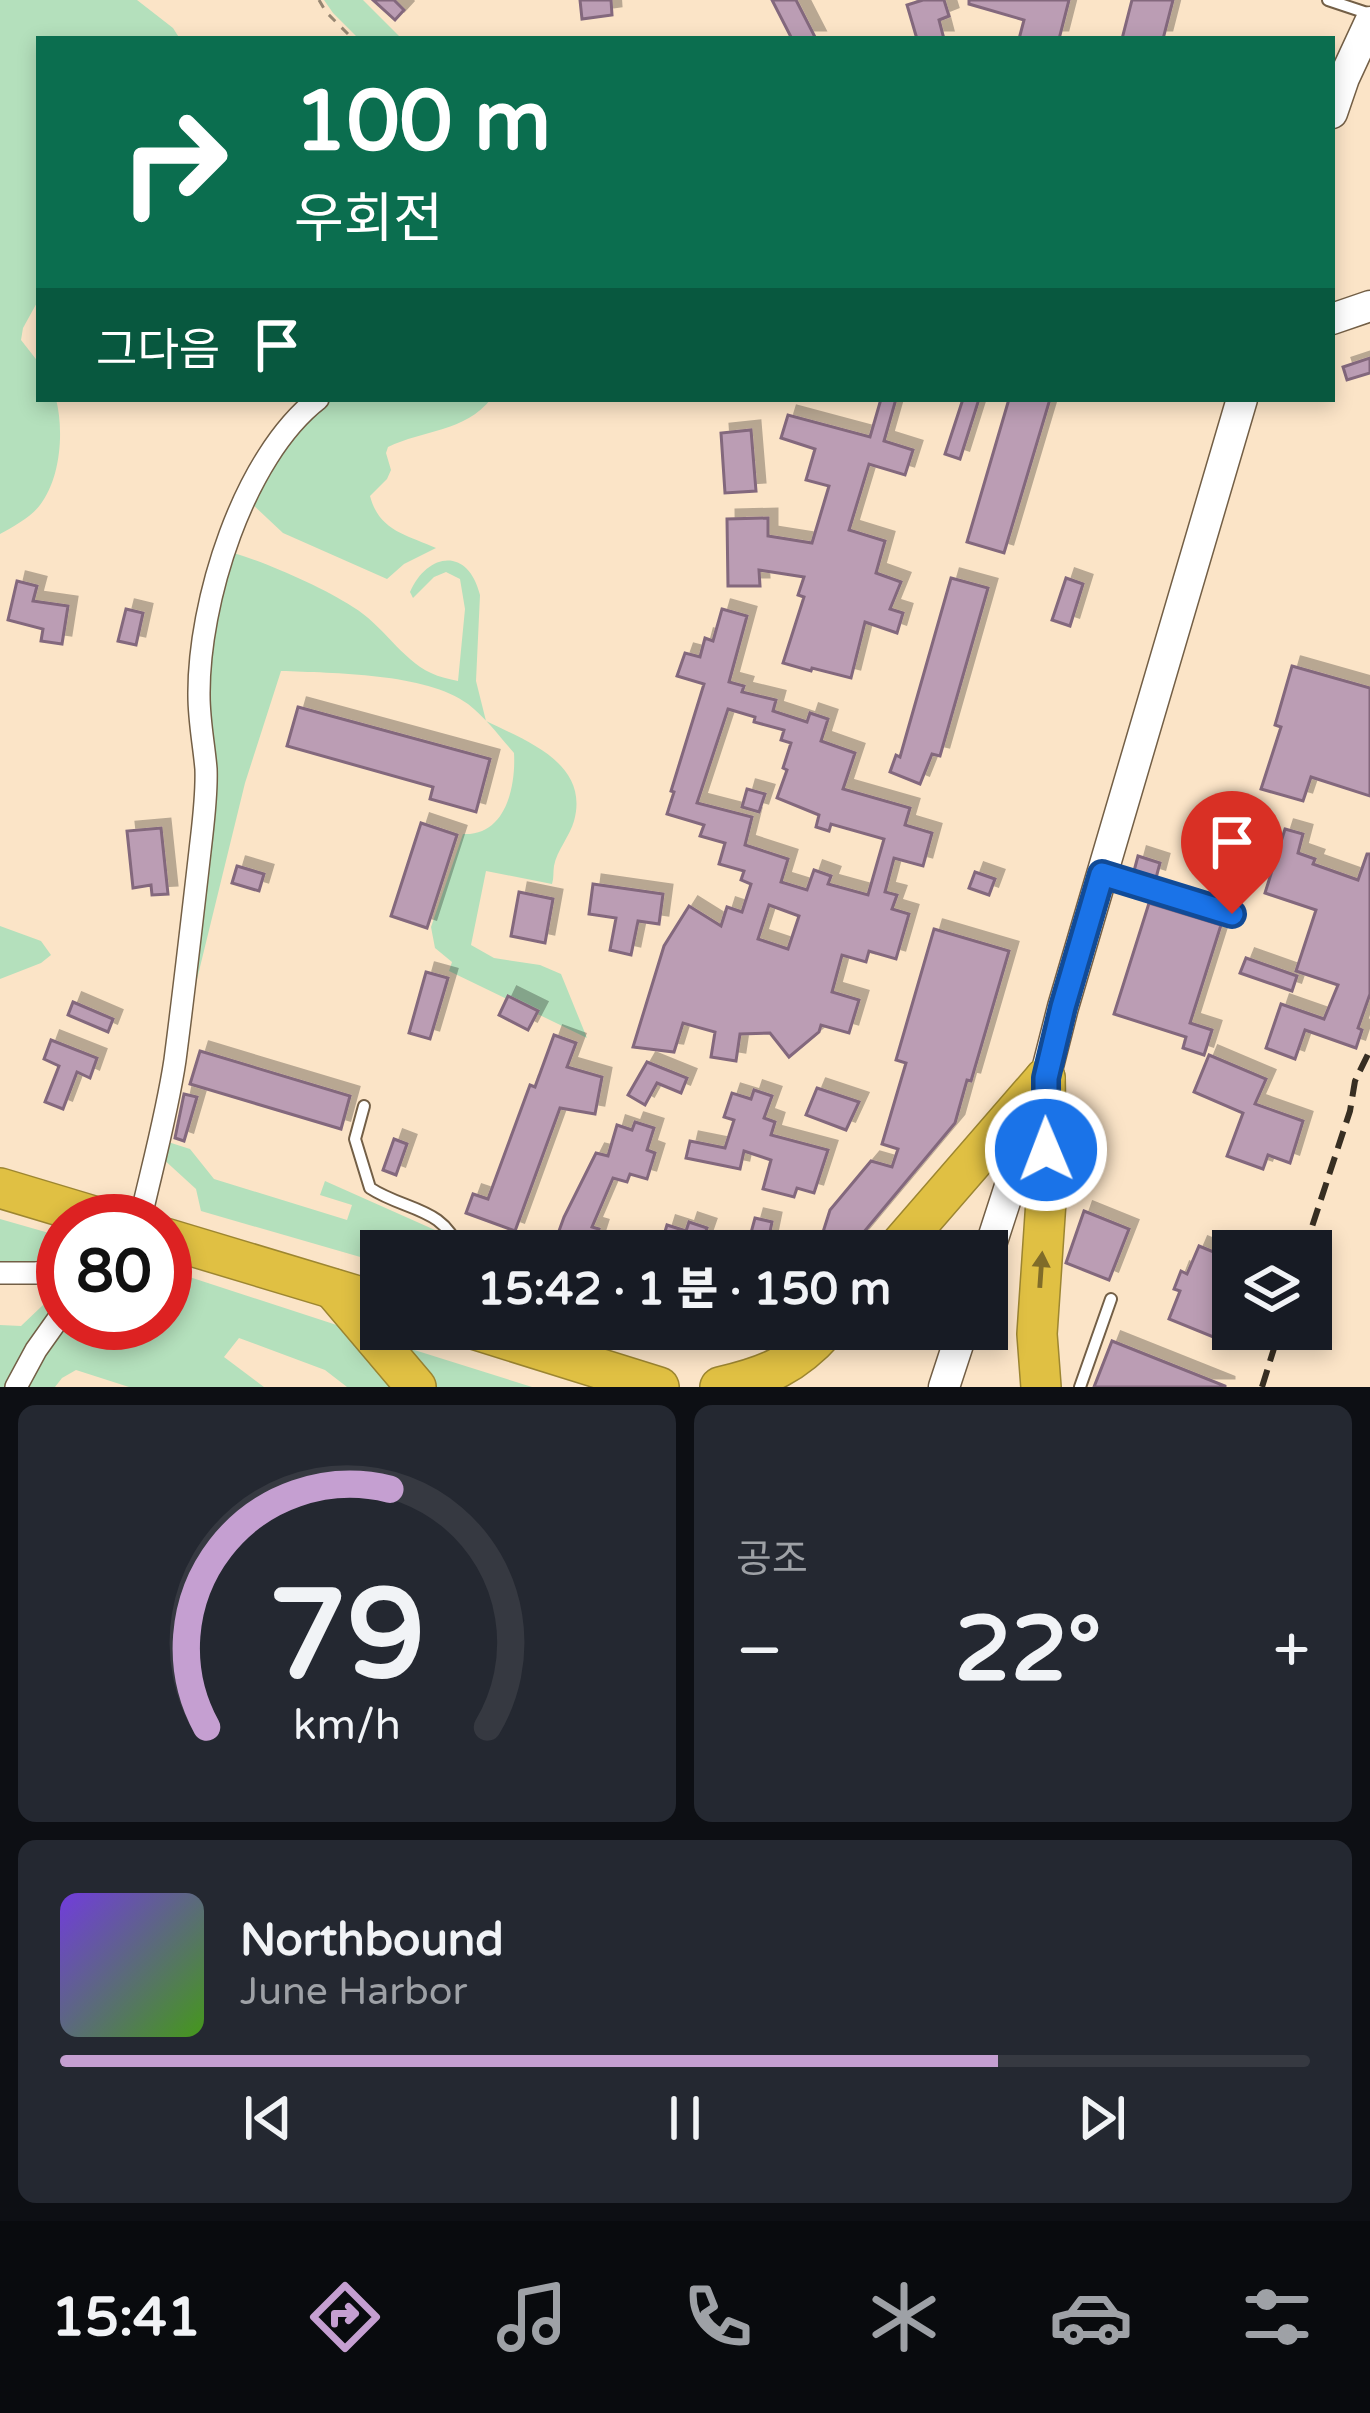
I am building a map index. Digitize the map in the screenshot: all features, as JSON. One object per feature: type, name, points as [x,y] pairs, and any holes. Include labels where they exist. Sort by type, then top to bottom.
[{"type":"highway","points":[[913,1230],[1046,1078]]},
{"type":"highway","points":[[1041,1387],[1037,1334],[1047,1186],[1046,1078]]},
{"type":"highway","points":[[0,1188],[36,1199]]},
{"type":"highway","points":[[192,1246],[360,1297]]},
{"type":"highway","points":[[333,1289],[416,1387]]},
{"type":"highway","points":[[542,1350],[659,1387]]},
{"type":"highway","points":[[720,1387],[767,1375],[808,1350]]},
{"type":"main road","points":[[1335,104],[1370,18]]},
{"type":"main road","points":[[1335,318],[1370,306]]},
{"type":"main road","points":[[996,1230],[1046,1078],[1241,402]]},
{"type":"main road","points":[[944,1387],[957,1350]]},
{"type":"street","points":[[146,1194],[175,1061],[200,852],[206,767],[198,691],[214,584],[259,472],[275,444],[315,402]]},
{"type":"street","points":[[0,1273],[36,1273]]},
{"type":"street","points":[[16,1387],[36,1350]]},
{"type":"lane","points":[[1328,0],[1370,18]]},
{"type":"lane","points":[[1102,874],[1232,914]]},
{"type":"lane","points":[[364,1106],[355,1139],[370,1188],[442,1221],[449,1230]]},
{"type":"lane","points":[[1080,1387],[1111,1299]]},
{"type":"path","points":[[319,0],[350,36]]},
{"type":"green space","points":[[0,0],[137,0],[178,36],[36,36],[36,304],[21,340],[36,359],[36,402],[56,402],[59,454],[40,505],[0,534]]},
{"type":"green space","points":[[324,0],[363,0],[399,36],[356,36]]},
{"type":"green space","points":[[324,402],[488,402],[456,424],[388,447],[391,470],[370,496],[374,508],[395,530],[436,548],[387,579],[283,533],[251,503],[272,460]]},
{"type":"green space","points":[[234,553],[340,599],[364,614],[420,667],[458,681],[465,609],[460,579],[446,572],[413,598],[410,592],[436,563],[447,560],[466,568],[480,595],[476,681],[486,721],[450,694],[404,680],[281,671],[245,783],[188,1016],[207,674],[222,579]]},
{"type":"green space","points":[[487,721],[551,757],[573,784],[576,801],[574,821],[556,860],[552,884],[486,871],[471,945],[494,958],[540,965],[561,974],[587,1038],[449,971],[452,962],[435,948],[431,927],[463,834],[489,827],[510,795],[514,753]]},
{"type":"green space","points":[[0,926],[41,941],[51,955],[0,979]]},
{"type":"green space","points":[[165,1141],[190,1149],[214,1179],[347,1220],[352,1205],[320,1195],[325,1181],[435,1230],[360,1230],[360,1257],[201,1211],[196,1189],[161,1157]]},
{"type":"green space","points":[[0,1219],[36,1229],[36,1263],[0,1263]]},
{"type":"green space","points":[[192,1278],[352,1330],[360,1339],[360,1350],[371,1350],[405,1387],[347,1387],[325,1370],[239,1338],[224,1357],[264,1387],[129,1387],[76,1370],[55,1387],[23,1387],[47,1350],[192,1350]]},
{"type":"green space","points":[[36,1312],[36,1344],[9,1387],[0,1387],[0,1325],[21,1326]]},
{"type":"green space","points":[[409,1350],[532,1387],[427,1387]]},
{"type":"building","points":[[373,0],[394,0],[404,10],[395,20]]},
{"type":"building","points":[[580,0],[611,0],[612,15],[582,19]]},
{"type":"building","points":[[772,0],[796,0],[814,36],[790,36]]},
{"type":"building","points":[[944,0],[949,16],[939,20],[943,36],[916,36],[907,5]]},
{"type":"building","points":[[969,0],[1069,0],[1060,36],[1020,36],[1024,20],[969,4]]},
{"type":"building","points":[[1132,0],[1173,0],[1164,36],[1123,36]]},
{"type":"building","points":[[1370,358],[1370,373],[1347,380],[1343,367]]},
{"type":"building","points":[[880,402],[895,402],[884,441],[913,450],[905,475],[869,464],[849,530],[885,541],[876,573],[901,582],[890,609],[903,613],[897,633],[865,622],[851,678],[783,663],[804,597],[798,595],[804,577],[759,570],[760,586],[728,586],[727,519],[768,518],[768,536],[812,543],[829,486],[806,480],[815,449],[781,438],[788,415],[870,437]]},
{"type":"building","points":[[962,402],[978,402],[960,459],[945,454]]},
{"type":"building","points":[[1008,402],[1049,402],[1004,553],[967,542]]},
{"type":"building","points":[[751,430],[756,491],[725,493],[721,433]]},
{"type":"building","points":[[951,578],[988,588],[940,756],[932,754],[920,784],[890,772],[896,755],[900,757]]},
{"type":"building","points":[[1066,578],[1083,584],[1070,626],[1052,620]]},
{"type":"building","points":[[17,581],[37,586],[33,601],[68,606],[62,644],[41,641],[43,629],[8,620]]},
{"type":"building","points":[[126,609],[143,613],[136,645],[118,641]]},
{"type":"building","points":[[722,609],[747,616],[729,682],[744,686],[742,692],[776,700],[773,711],[807,722],[810,713],[828,719],[821,741],[855,753],[843,789],[910,808],[905,825],[932,833],[923,866],[894,858],[885,892],[897,895],[892,909],[909,914],[896,959],[869,951],[866,962],[842,955],[832,992],[859,1000],[849,1033],[821,1025],[789,1057],[770,1033],[740,1034],[736,1061],[711,1057],[715,1032],[683,1023],[674,1052],[633,1047],[664,946],[689,906],[721,926],[727,907],[742,912],[751,884],[741,880],[744,871],[719,864],[725,843],[700,836],[704,825],[667,814],[704,684],[677,676],[685,653],[700,657],[705,638],[713,641]],"holes":[[[728,709],[784,730],[781,740],[791,743],[777,798],[819,815],[816,827],[829,831],[831,824],[884,839],[868,895],[828,884],[831,876],[814,870],[807,890],[781,882],[788,859],[745,845],[752,817],[697,803]],[[769,905],[799,916],[788,949],[758,939]]]},
{"type":"building","points":[[1292,666],[1370,688],[1370,796],[1311,777],[1303,801],[1261,789],[1281,727],[1275,725]]},
{"type":"building","points":[[298,707],[490,759],[476,812],[430,799],[433,787],[287,746]]},
{"type":"building","points":[[747,789],[765,794],[759,812],[742,807]]},
{"type":"building","points":[[421,823],[457,835],[427,928],[391,916]]},
{"type":"building","points":[[161,828],[168,894],[152,895],[151,885],[133,888],[127,831]]},
{"type":"building","points":[[1285,829],[1303,834],[1298,853],[1315,859],[1313,864],[1358,880],[1370,854],[1370,994],[1356,1048],[1305,1030],[1295,1059],[1266,1048],[1281,1004],[1324,1019],[1338,985],[1296,971],[1316,910],[1265,893]]},
{"type":"building","points":[[1138,856],[1160,863],[1156,878],[1134,871]]},
{"type":"building","points":[[237,866],[264,874],[259,891],[232,883]]},
{"type":"building","points":[[975,872],[995,879],[989,895],[969,888]]},
{"type":"building","points":[[593,884],[663,894],[659,924],[638,921],[631,955],[610,950],[616,918],[589,914]]},
{"type":"building","points":[[519,892],[553,899],[545,943],[511,936]]},
{"type":"building","points":[[1149,903],[1221,925],[1190,1023],[1212,1030],[1204,1055],[1183,1048],[1186,1037],[1114,1014]]},
{"type":"building","points":[[934,929],[1009,951],[955,1123],[866,1230],[824,1230],[830,1210],[871,1161],[892,1167],[898,1149],[882,1144],[906,1063],[896,1060]]},
{"type":"building","points":[[1246,958],[1297,976],[1292,991],[1240,973]]},
{"type":"building","points":[[426,972],[448,978],[430,1039],[409,1033]]},
{"type":"building","points":[[508,996],[538,1011],[528,1030],[499,1015]]},
{"type":"building","points":[[73,1002],[113,1019],[108,1032],[68,1015]]},
{"type":"building","points":[[554,1035],[576,1043],[567,1067],[602,1077],[595,1114],[560,1108],[512,1230],[466,1213],[473,1194],[488,1199],[530,1085],[535,1087]]},
{"type":"building","points":[[51,1040],[97,1058],[90,1078],[77,1072],[63,1109],[45,1102],[59,1066],[44,1059]]},
{"type":"building","points":[[200,1051],[350,1096],[341,1129],[190,1084]]},
{"type":"building","points":[[1209,1055],[1266,1079],[1255,1104],[1303,1121],[1290,1163],[1268,1155],[1263,1169],[1227,1156],[1243,1113],[1194,1092]]},
{"type":"building","points":[[647,1062],[687,1078],[681,1093],[657,1083],[645,1105],[628,1095]]},
{"type":"building","points":[[817,1088],[859,1102],[846,1130],[806,1115]]},
{"type":"building","points":[[754,1090],[772,1096],[764,1118],[775,1122],[771,1135],[828,1150],[814,1193],[797,1188],[794,1197],[763,1189],[771,1160],[744,1151],[740,1169],[686,1158],[690,1141],[725,1148],[734,1120],[724,1117],[732,1093],[751,1099]]},
{"type":"building","points":[[184,1094],[197,1097],[184,1141],[175,1138]]},
{"type":"building","points":[[635,1122],[654,1128],[647,1150],[655,1153],[647,1179],[630,1174],[627,1182],[613,1178],[592,1227],[599,1230],[559,1230],[596,1153],[608,1156],[617,1125],[632,1130]]},
{"type":"building","points":[[394,1139],[407,1144],[396,1175],[383,1170]]},
{"type":"building","points":[[1084,1211],[1129,1229],[1109,1280],[1066,1263]]},
{"type":"building","points":[[755,1218],[772,1222],[770,1230],[752,1230]]},
{"type":"building","points":[[689,1222],[707,1228],[706,1230],[686,1230]]},
{"type":"building","points":[[1199,1246],[1212,1251],[1212,1336],[1169,1319],[1180,1291],[1174,1289],[1181,1271],[1187,1274]]},
{"type":"building","points":[[1112,1341],[1225,1386],[1225,1387],[1094,1387]]},
{"type":"railway","points":[[1311,1230],[1350,1111],[1355,1081],[1370,1050]]},
{"type":"railway","points":[[1262,1387],[1273,1350]]},
{"type":"route","points":[[1046,1150],[1046,1078],[1102,874],[1232,914]]}]
